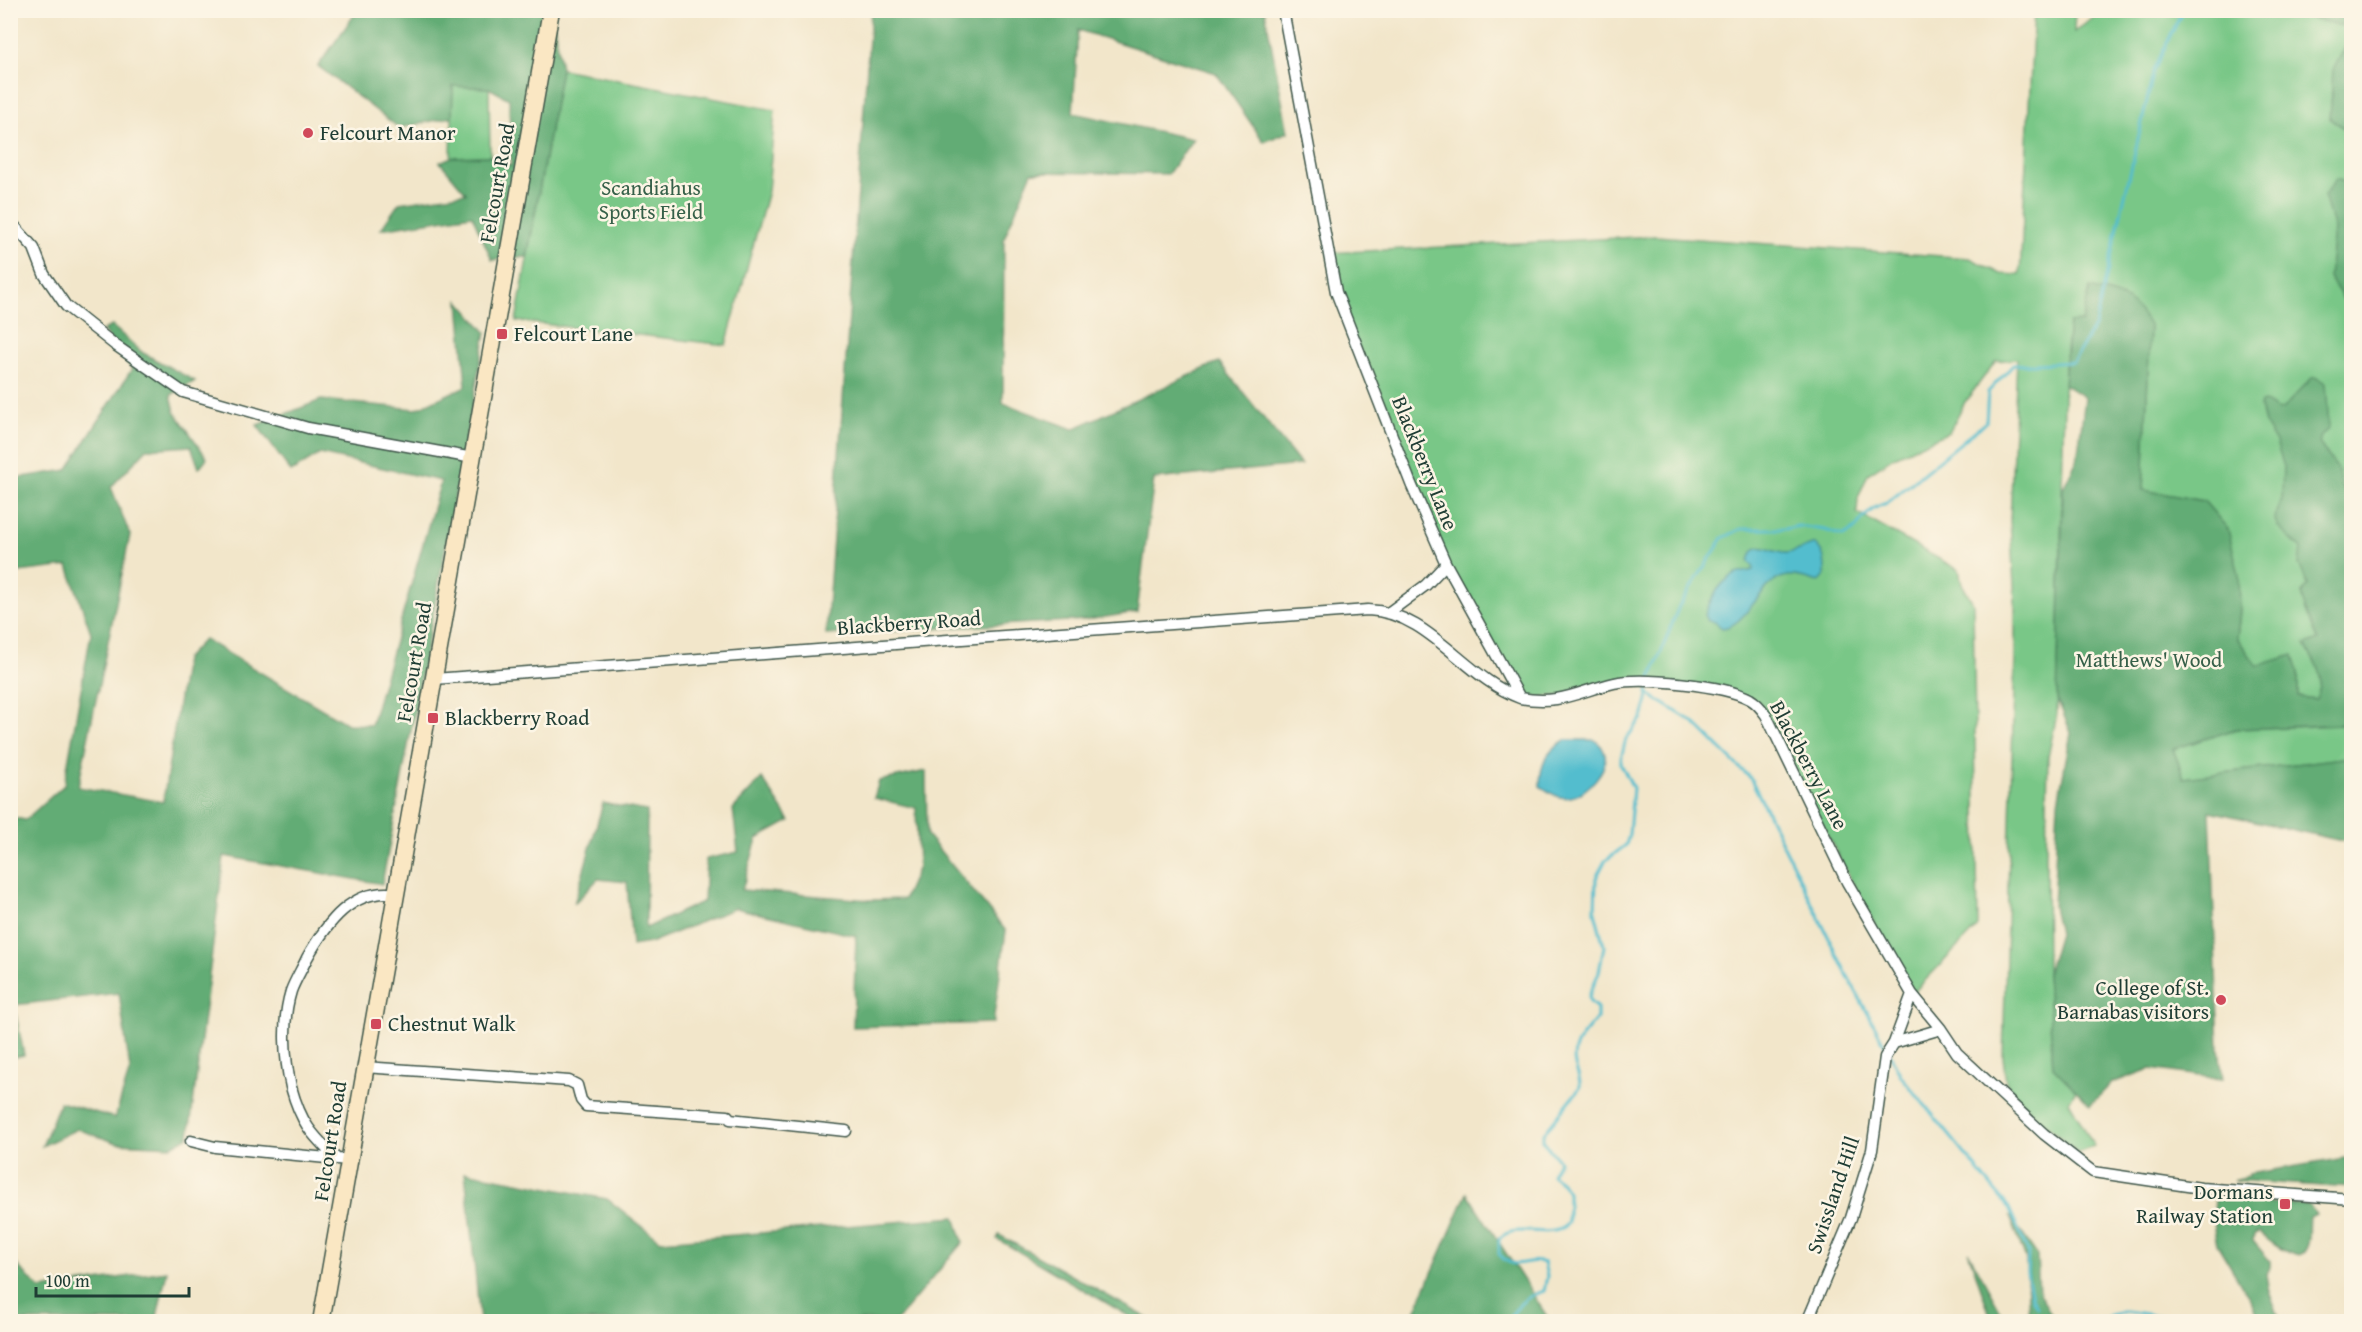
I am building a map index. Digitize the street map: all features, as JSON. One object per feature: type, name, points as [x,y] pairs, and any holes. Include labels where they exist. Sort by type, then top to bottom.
[{"type":"street","name":"Felcourt Road","points":[[321,1322],[343,1160],[398,894],[551,10]]},
{"type":"street","name":"Blackberry Lane","points":[[1283,10],[1336,292],[1407,473],[1446,564],[1520,698],[1551,701],[1614,683],[1645,681],[1686,684],[1736,694],[1752,700],[1766,715],[1847,882],[1911,994],[1941,1029],[1957,1053],[2000,1096],[2044,1134],[2093,1172],[2201,1188],[2352,1199]]},
{"type":"street","points":[[10,221],[34,248],[44,274],[66,306],[115,345],[183,392],[308,428],[473,458]]},
{"type":"street","points":[[1388,613],[1426,585],[1446,564]]},
{"type":"street","name":"Blackberry Road","points":[[434,679],[1362,610],[1388,613],[1424,632],[1491,684],[1520,698]]},
{"type":"street","points":[[343,1160],[310,1133],[291,1086],[286,1047],[286,1021],[291,992],[320,934],[333,919],[348,906],[364,898],[386,892],[398,894]]},
{"type":"street","name":"Swissland Hill","points":[[1807,1322],[1851,1218],[1872,1150],[1885,1057],[1894,1043],[1911,994]]},
{"type":"street","points":[[1894,1043],[1941,1029]]},
{"type":"street","points":[[364,1067],[569,1081],[577,1085],[581,1100],[586,1107],[723,1115],[730,1119],[846,1131]]},
{"type":"street","points":[[191,1142],[215,1147],[343,1160]]},
{"type":"green space","points":[[357,11],[552,11],[561,69],[527,257],[492,260],[472,215],[381,229],[399,203],[466,193],[440,162],[451,157],[490,156],[511,166],[509,99],[489,88],[453,86],[452,117],[399,128],[318,66]]},
{"type":"green space","points":[[871,11],[1265,11],[1288,132],[1264,142],[1216,73],[1078,30],[1073,113],[1193,139],[1168,174],[1032,172],[1004,238],[1003,403],[1073,429],[1219,362],[1301,465],[1154,479],[1137,612],[1087,620],[826,635]]},
{"type":"green space","points":[[2034,11],[2075,11],[2074,32],[2103,11],[2351,11],[2351,645],[2305,645],[2319,671],[2320,683],[2316,699],[2298,697],[2298,673],[2257,666],[2237,638],[2240,610],[2204,501],[2143,490],[2150,327],[2069,323],[2065,359],[2057,714],[2048,757],[2047,974],[2053,1067],[2076,1090],[2069,1101],[2094,1146],[2078,1153],[2014,1096],[2006,1082],[2003,1057],[2015,655],[2015,602],[2010,521],[2017,359],[1996,361],[1965,402],[1949,432],[1892,458],[1868,474],[1858,498],[1857,513],[1959,570],[1962,584],[1973,603],[1978,926],[1912,994],[1808,799],[1752,700],[1645,681],[1574,695],[1520,698],[1446,564],[1336,292],[1328,253],[1656,236],[1970,258],[2001,274],[2020,275]]},
{"type":"green space","points":[[2285,11],[2351,11],[2351,29]]},
{"type":"green space","points":[[2351,36],[2351,132],[2330,119],[2333,70]]},
{"type":"green space","name":"Scandiahus Sports Field","points":[[561,69],[775,110],[768,191],[726,345],[516,321]]},
{"type":"green space","points":[[453,86],[489,88],[490,156],[451,157]]},
{"type":"green space","points":[[2336,179],[2351,184],[2352,273],[2348,285],[2351,287],[2351,311],[2329,277],[2334,229],[2324,196]]},
{"type":"green space","name":"Matthews' Wood","points":[[2090,288],[2126,299],[2138,309],[2150,327],[2143,490],[2204,501],[2228,529],[2239,575],[2240,610],[2237,638],[2257,666],[2293,655],[2298,673],[2298,697],[2316,699],[2319,691],[2319,671],[2305,645],[2318,640],[2302,596],[2308,585],[2299,564],[2301,549],[2278,527],[2275,520],[2282,499],[2283,464],[2276,442],[2264,423],[2261,403],[2265,402],[2278,410],[2282,409],[2312,378],[2315,377],[2326,383],[2329,428],[2321,436],[2319,443],[2339,471],[2341,486],[2352,501],[2351,724],[2236,729],[2173,749],[2184,778],[2351,757],[2351,843],[2210,811],[2219,1049],[2223,1079],[2150,1069],[2112,1083],[2090,1105],[2053,1067],[2047,974],[2059,933],[2053,907],[2058,802],[2071,733],[2057,698],[2063,488],[2077,460],[2085,398],[2064,384],[2069,323],[2082,322]]},
{"type":"green space","points":[[459,301],[486,332],[382,884],[224,856],[189,1136],[172,1146],[117,1143],[77,1129],[42,1146],[60,1102],[115,1118],[130,1070],[119,993],[14,1005],[24,1055],[11,1058],[11,817],[25,820],[64,785],[91,633],[68,566],[11,573],[11,479],[67,470],[132,369],[103,330],[112,326],[143,353],[195,381],[171,395],[175,412],[207,458],[199,468],[191,446],[147,449],[111,487],[130,535],[78,787],[163,802],[185,659],[204,639],[347,724],[371,725],[441,481],[320,454],[291,472],[257,425],[321,400],[416,409],[466,386]]},
{"type":"green space","points":[[2351,717],[2351,757],[2184,778],[2173,749],[2236,729],[2346,725]]},
{"type":"green space","points":[[926,771],[927,835],[1006,931],[993,1023],[853,1027],[856,936],[735,908],[650,943],[632,946],[627,882],[598,879],[574,904],[603,803],[647,811],[646,928],[704,901],[706,859],[738,852],[733,809],[762,778],[790,821],[757,839],[742,890],[870,900],[904,899],[918,867],[916,808],[874,798],[879,781]]},
{"type":"green space","points":[[2351,1157],[2351,1188],[2233,1180],[2249,1176],[2249,1174]]},
{"type":"green space","points":[[465,1172],[607,1199],[661,1241],[955,1217],[963,1242],[896,1321],[480,1321]]},
{"type":"green space","points":[[1467,1193],[1550,1321],[1411,1321]]},
{"type":"green space","points":[[2215,1199],[2309,1205],[2316,1214],[2310,1217],[2308,1244],[2299,1256],[2277,1247],[2259,1232],[2254,1234],[2253,1241],[2270,1261],[2266,1274],[2269,1292],[2281,1321],[2261,1321],[2217,1244],[2213,1223]]},
{"type":"green space","points":[[2010,1216],[2037,1255],[2039,1293],[2055,1321],[2021,1321],[2029,1314],[2026,1260]]},
{"type":"green space","points":[[999,1235],[1153,1321],[1137,1321],[997,1239]]},
{"type":"green space","points":[[1968,1251],[2006,1321],[1992,1321]]},
{"type":"green space","points":[[11,1259],[40,1289],[167,1271],[156,1321],[11,1321]]},
{"type":"water","points":[[1815,544],[1823,554],[1824,562],[1825,575],[1819,582],[1799,576],[1787,576],[1769,586],[1747,612],[1731,625],[1722,628],[1715,622],[1708,621],[1705,615],[1712,598],[1720,587],[1734,575],[1753,570],[1753,565],[1749,562],[1755,549],[1764,548],[1787,553]]},
{"type":"water","points":[[1565,740],[1595,740],[1603,750],[1605,758],[1596,780],[1583,791],[1566,798],[1554,795],[1540,786],[1541,771],[1546,759],[1553,749]]},
{"type":"waterway","points":[[1651,678],[1679,606],[1723,538],[1741,529],[1785,529],[1798,526],[1825,530],[1843,536],[1850,533],[1867,514],[1887,503],[1986,422],[1988,392],[2013,365],[2073,362],[2095,325],[2154,70],[2183,10]]},
{"type":"waterway","points":[[1507,1322],[1522,1302],[1544,1291],[1547,1276],[1544,1263],[1532,1261],[1516,1264],[1505,1260],[1499,1254],[1499,1239],[1515,1231],[1553,1231],[1561,1229],[1568,1223],[1568,1192],[1552,1175],[1559,1161],[1543,1141],[1543,1134],[1580,1088],[1574,1058],[1575,1051],[1580,1039],[1597,1018],[1597,1008],[1590,1002],[1589,996],[1599,972],[1604,946],[1595,912],[1596,878],[1605,861],[1626,845],[1633,788],[1621,764],[1621,758],[1626,739],[1642,718],[1649,684]]},
{"type":"waterway","points":[[1648,694],[1693,722],[1751,779],[1845,971],[1887,1049]]},
{"type":"waterway","points":[[1890,1054],[1901,1076],[2009,1208],[2028,1252],[2027,1273],[2032,1298],[2037,1307]]},
{"type":"waterway","points":[[2096,1322],[2125,1311],[2202,1322]]},
{"type":"waterway","points":[[2046,1315],[2049,1322]]},
{"type":"place","name":"Felcourt Manor","points":[[308,133]]},
{"type":"place","name":"Felcourt Lane","points":[[502,334]]},
{"type":"place","name":"Blackberry Road","points":[[433,718]]},
{"type":"place","name":"College of St. Barnabas visitors","points":[[2221,1000]]},
{"type":"place","name":"Chestnut Walk","points":[[376,1024]]},
{"type":"place","name":"Dormans Railway Station","points":[[2285,1204]]}]
